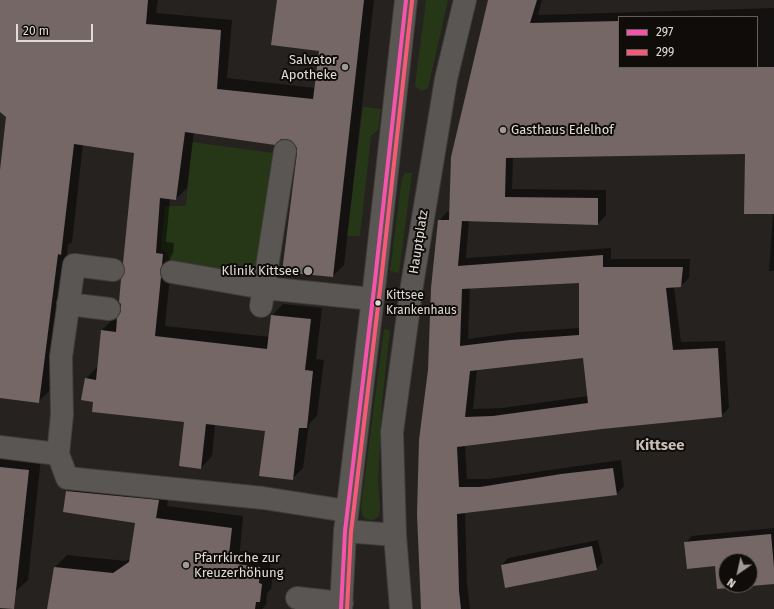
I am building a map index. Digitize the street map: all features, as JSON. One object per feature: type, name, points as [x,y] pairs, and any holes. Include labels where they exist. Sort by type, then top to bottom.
[{"type":"street","points":[[297,598],[342,606],[346,521],[375,280],[406,0]]},
{"type":"street","name":"Hauptplatz","points":[[401,609],[395,535],[392,432],[412,285],[445,87],[465,0]]},
{"type":"street","points":[[263,296],[285,151]]},
{"type":"street","points":[[113,270],[74,265],[61,357],[62,415],[58,454],[67,478],[263,498],[395,535]]},
{"type":"street","points":[[172,272],[263,296],[372,299]]},
{"type":"street","points":[[68,304],[109,309]]},
{"type":"street","points":[[0,447],[58,454]]},
{"type":"green space","points":[[426,0],[448,0],[428,88],[421,91],[415,86]]},
{"type":"green space","points":[[363,107],[381,109],[378,130],[371,136],[360,236],[347,236]]},
{"type":"green space","points":[[192,142],[273,153],[268,215],[263,251],[254,274],[168,260],[167,252],[161,249],[165,206],[186,206]]},
{"type":"green space","points":[[405,173],[412,173],[399,273],[390,271],[402,178]]},
{"type":"green space","points":[[384,329],[390,330],[382,402],[378,482],[380,507],[379,516],[373,520],[366,519],[362,515],[361,506]]},
{"type":"building","name":"Klinik Kittsee","points":[[0,0],[148,0],[146,24],[221,30],[217,89],[313,99],[319,51],[271,45],[277,0],[364,0],[333,277],[282,272],[297,153],[297,148],[292,141],[281,139],[275,145],[185,132],[176,200],[160,198],[156,253],[163,254],[160,270],[161,277],[155,336],[267,349],[271,315],[311,319],[305,370],[313,371],[307,428],[299,428],[293,480],[259,476],[265,431],[206,424],[201,469],[179,466],[184,422],[92,412],[93,402],[81,400],[85,378],[96,380],[101,330],[116,332],[117,318],[121,311],[121,304],[119,302],[121,279],[125,271],[123,263],[134,153],[74,144],[61,255],[58,254],[39,403],[0,398],[0,170],[6,117],[0,112]]},
{"type":"building","points":[[488,0],[537,0],[530,23],[618,21],[618,68],[774,67],[774,214],[744,214],[745,154],[506,158],[505,197],[598,198],[598,225],[462,221],[458,266],[603,255],[603,267],[683,267],[681,287],[666,288],[673,350],[718,348],[722,417],[602,429],[457,447],[459,487],[480,487],[561,474],[613,468],[617,495],[457,514],[459,591],[461,609],[421,609],[417,514],[419,440],[428,370],[431,288],[438,220],[449,220],[451,157]],"holes":[[[579,283],[579,335],[510,340],[460,346],[462,289]],[[583,358],[588,403],[493,416],[465,417],[470,371]]]},
{"type":"building","points":[[0,467],[29,470],[14,609],[0,608]]},
{"type":"building","name":"Pfarrkirche zur Kreuzerhöhung","points":[[66,491],[159,500],[156,518],[232,528],[228,563],[260,567],[259,583],[262,584],[260,602],[256,602],[255,609],[47,609],[54,567],[113,573],[129,562],[135,523],[63,512]]},
{"type":"building","points":[[771,534],[774,584],[758,585],[758,553],[718,553],[718,589],[715,566],[687,569],[684,542]]},
{"type":"building","points":[[592,546],[597,570],[505,588],[501,565]]},
{"type":"transit line","name":"297","points":[[341,609],[345,531],[406,0]]},
{"type":"transit line","name":"299","points":[[347,609],[351,532],[412,1]]},
{"type":"place","name":"Salvator Apotheke","points":[[345,67]]},
{"type":"place","name":"Gasthaus Edelhof","points":[[503,130]]},
{"type":"place","name":"Klinik Kittsee","points":[[308,271]]},
{"type":"place","name":"Kittsee Krankenhaus","points":[[378,303]]},
{"type":"place","name":"Pfarrkirche zur Kreuzerhöhung","points":[[186,565]]},
{"type":"district","name":"Kittsee","points":[[660,446]]}]
